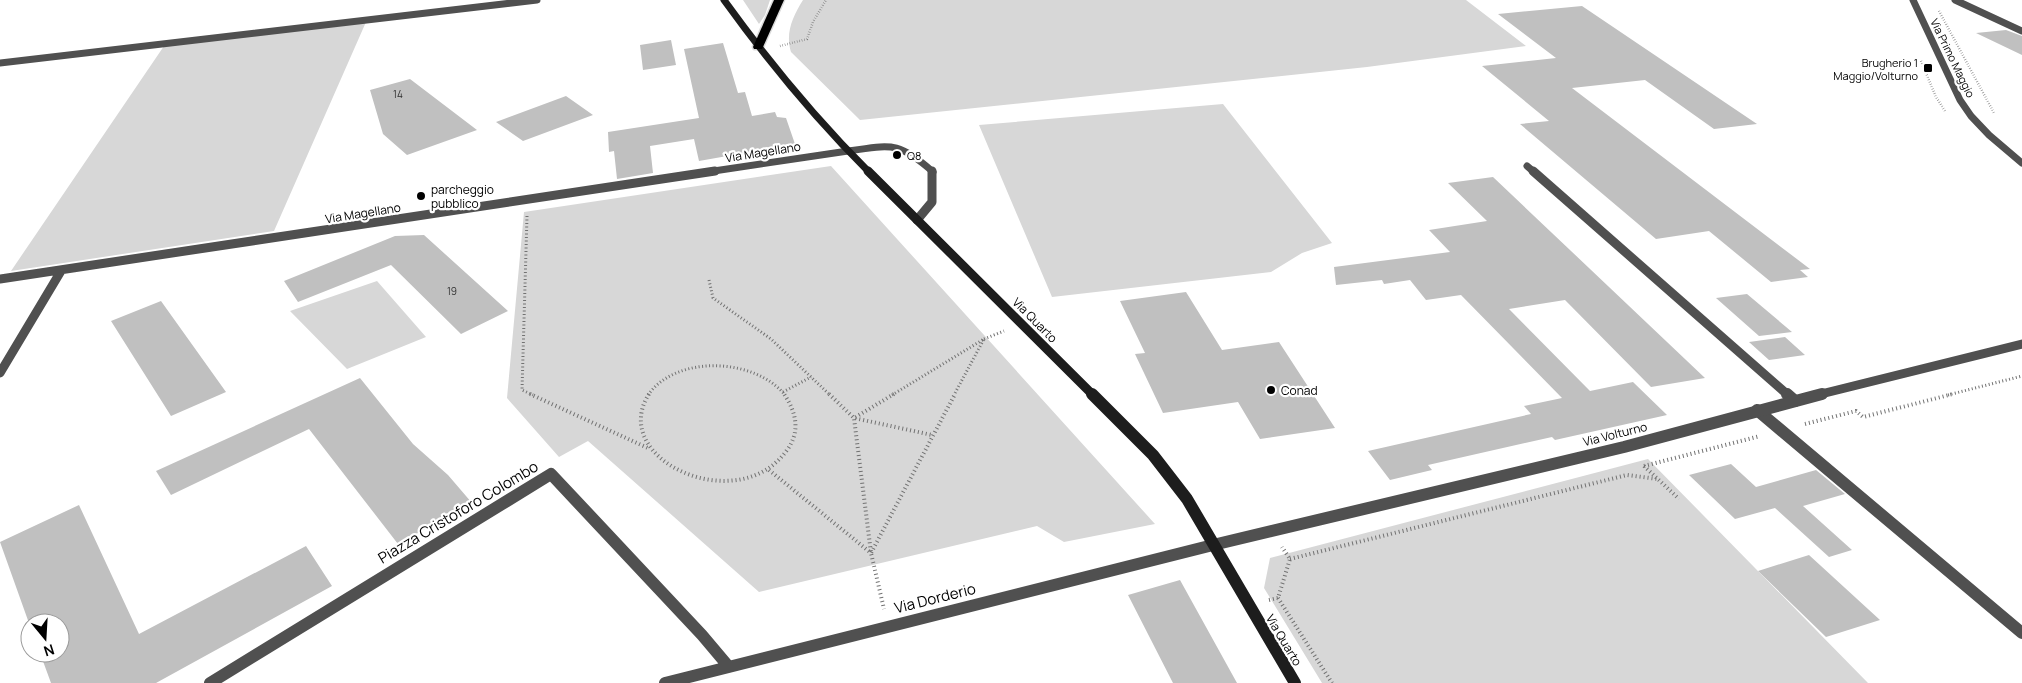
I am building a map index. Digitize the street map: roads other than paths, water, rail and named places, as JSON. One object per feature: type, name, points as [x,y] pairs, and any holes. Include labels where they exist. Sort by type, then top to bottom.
[{"type":"highway","points":[[760,49],[779,0]]},
{"type":"street","points":[[0,63],[537,0]]},
{"type":"street","name":"Via Quarto","points":[[724,0],[760,49],[848,151],[1153,455],[1187,499],[1295,683]]},
{"type":"street","name":"Via Primo Maggio","points":[[1913,0],[1960,100],[1971,116],[1989,135],[2022,163]]},
{"type":"street","points":[[1955,0],[2022,31]]},
{"type":"street","name":"Via Magellano","points":[[0,279],[888,146],[903,148],[933,172],[932,202],[917,220]]},
{"type":"street","points":[[1527,166],[1795,401]]},
{"type":"street","points":[[0,373],[61,271]]},
{"type":"street","name":"Via Volturno","points":[[1213,545],[1624,447],[1757,410],[2022,344]]},
{"type":"street","points":[[1757,410],[2022,633]]},
{"type":"street","name":"Piazza Cristoforo Colombo","points":[[210,683],[551,474],[702,635],[728,667]]},
{"type":"street","name":"Via Dorderio","points":[[665,683],[1213,545]]},
{"type":"place","name":"Brugherio 1 Maggio/Volturno","points":[[1928,68]]},
{"type":"place","name":"Q8","points":[[897,155]]},
{"type":"place","name":"parcheggio pubblico","points":[[421,196]]},
{"type":"place","name":"Conad","points":[[1271,390]]}]
